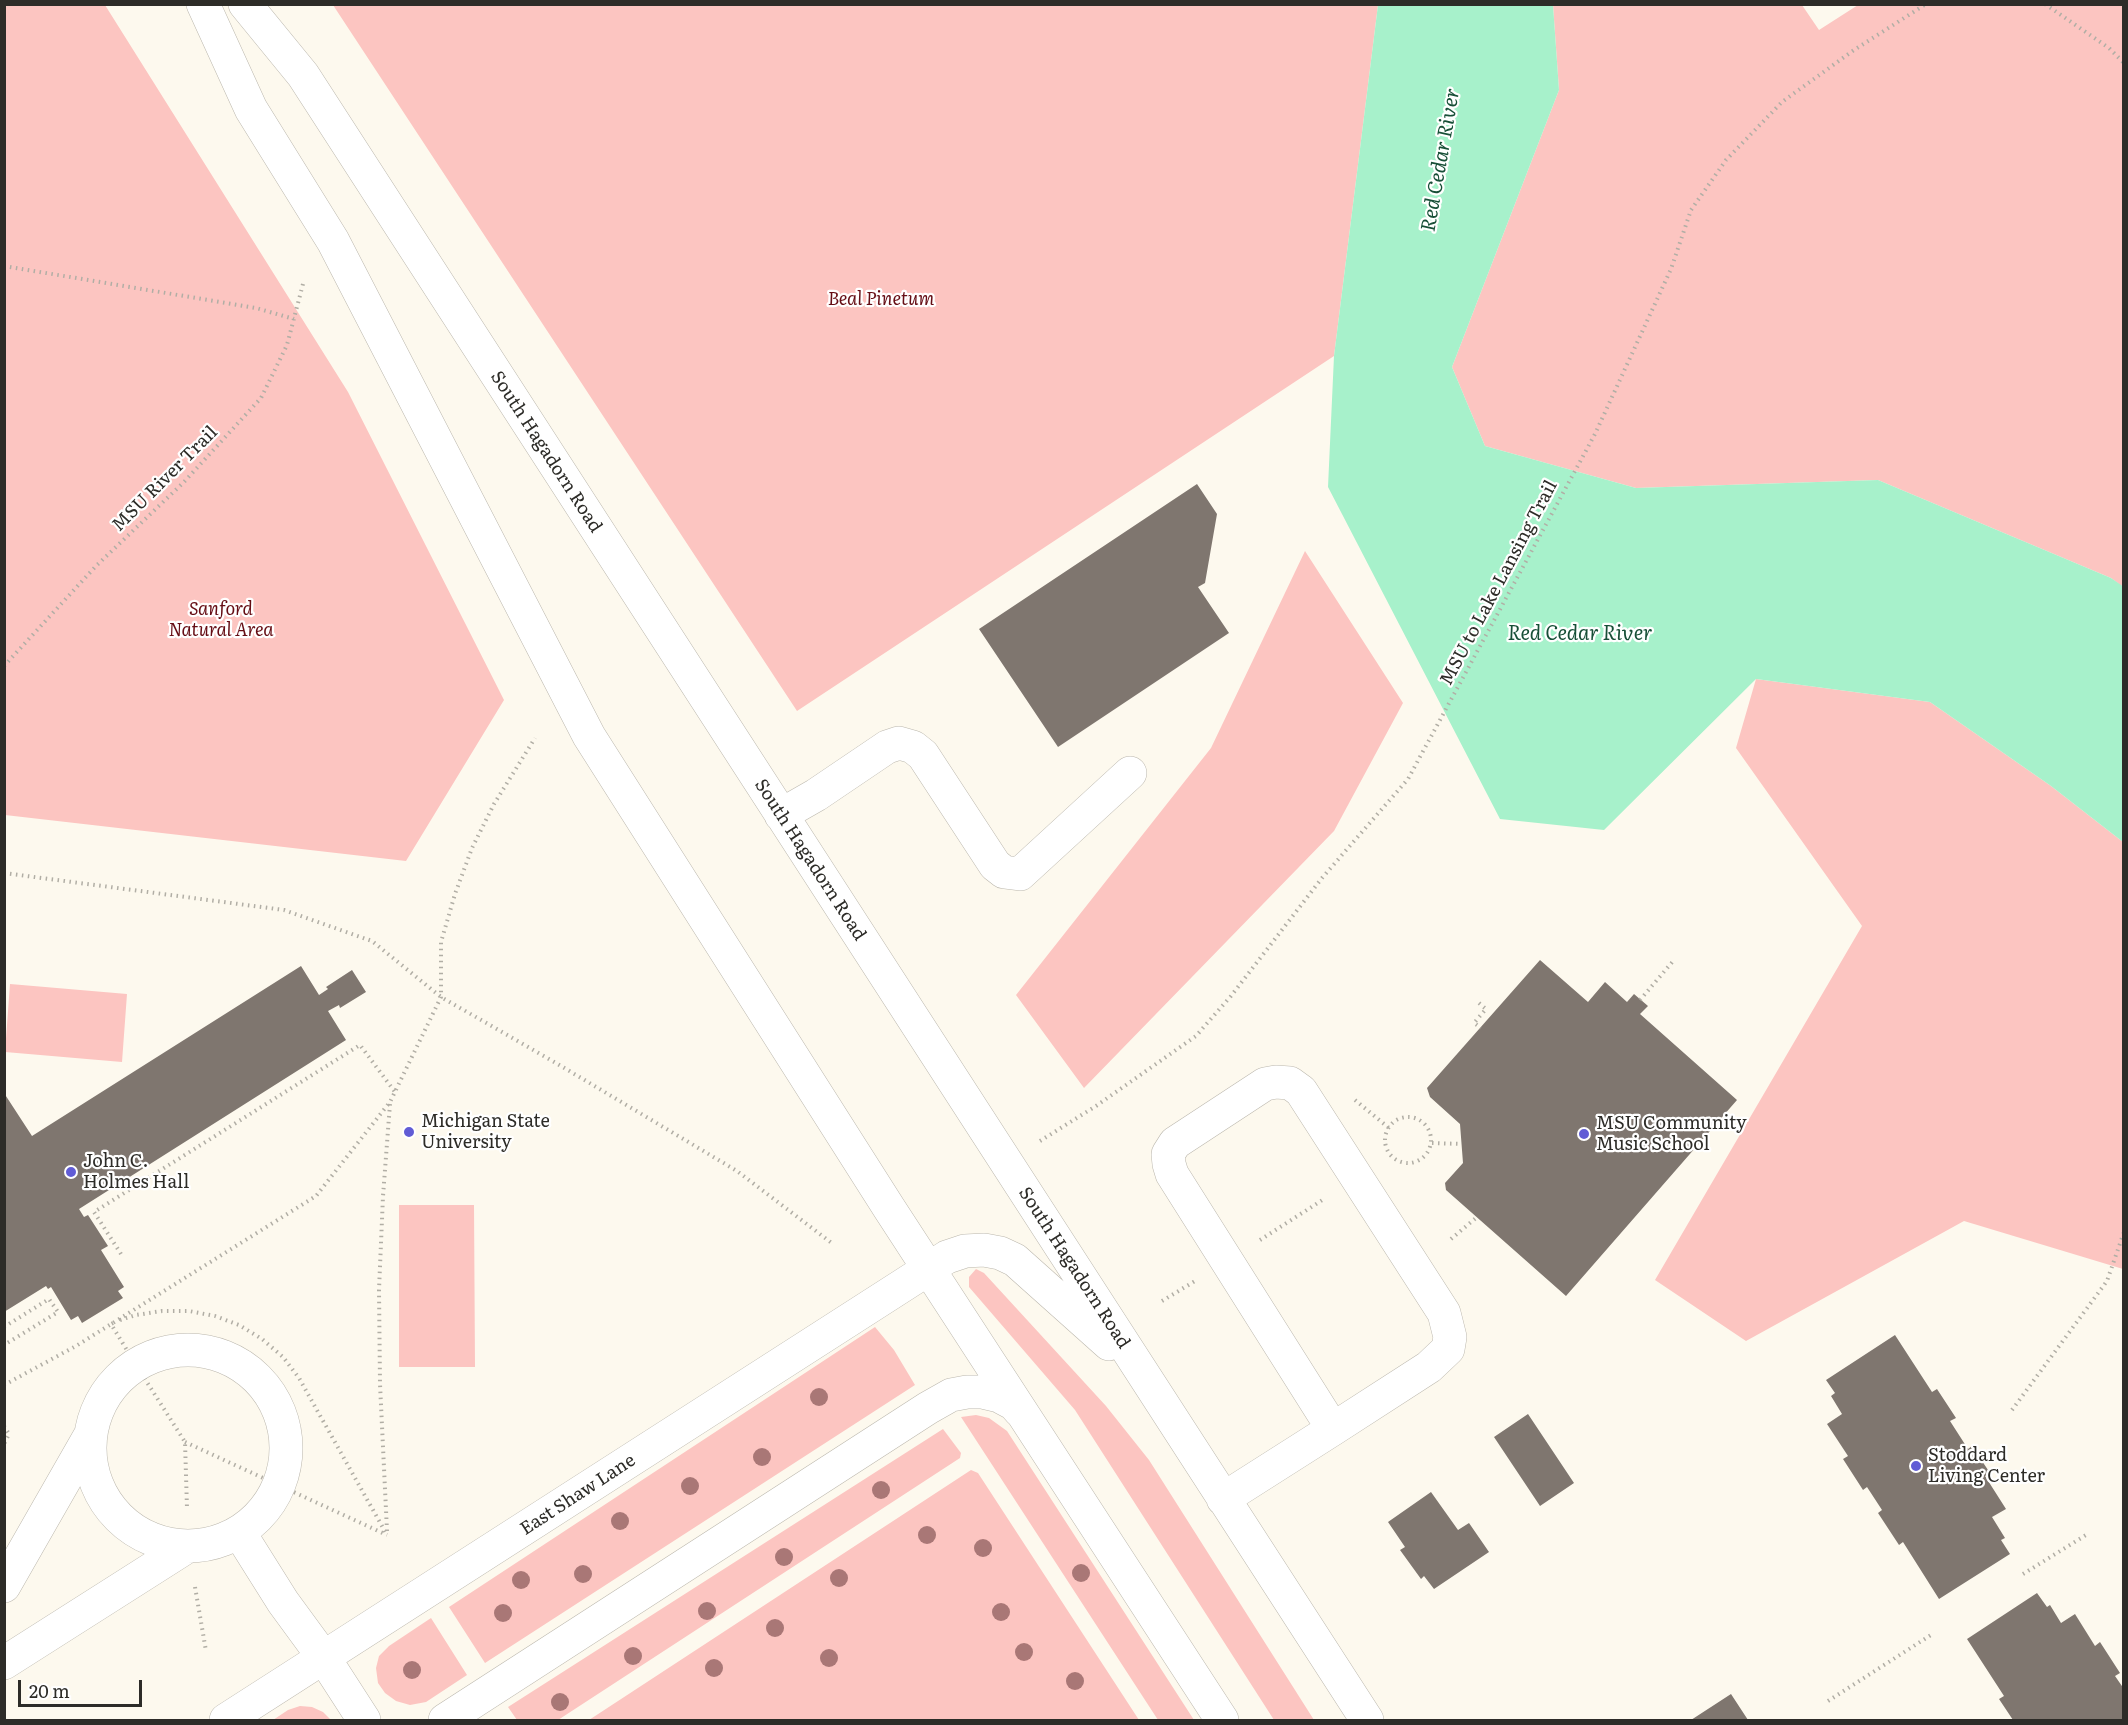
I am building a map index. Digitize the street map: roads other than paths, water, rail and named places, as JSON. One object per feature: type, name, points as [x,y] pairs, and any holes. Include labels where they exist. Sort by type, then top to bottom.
[{"type":"street","points":[[204,4],[251,109],[333,241],[589,736],[929,1269],[1222,1720]]},
{"type":"street","name":"South Hagadorn Road","points":[[245,4],[303,75],[1366,1720]]},
{"type":"street","points":[[781,815],[816,795],[887,747],[899,743],[913,747],[923,755],[995,865],[1004,872],[1020,874],[1130,773]]},
{"type":"street","points":[[1223,1499],[1333,1429],[1429,1367],[1448,1349],[1450,1337],[1444,1313],[1301,1090],[1290,1083],[1276,1082],[1265,1084],[1175,1143],[1168,1154],[1169,1164],[1172,1174],[1333,1429]]},
{"type":"street","name":"East Shaw Lane","points":[[226,1720],[947,1257],[965,1251],[984,1250],[1000,1253],[1015,1260],[1144,1376]]},
{"type":"street","points":[[4,1586],[91,1434],[103,1399],[114,1383],[136,1365],[170,1351],[194,1350],[217,1354],[238,1363],[256,1377],[271,1396],[281,1416],[286,1439],[285,1462],[279,1485],[269,1503],[239,1532],[214,1542],[188,1546],[164,1543],[142,1534],[122,1520],[107,1503],[96,1481],[91,1458],[91,1434]]},
{"type":"street","points":[[445,1720],[951,1395],[982,1392],[999,1396],[1014,1404],[1025,1417]]},
{"type":"street","points":[[239,1532],[283,1602],[324,1658],[364,1720]]},
{"type":"street","points":[[4,1663],[188,1546]]},
{"type":"water","name":"Red Cedar River","points":[[1378,5],[1553,5],[1559,90],[1452,367],[1485,446],[1636,488],[1878,480],[2111,578],[2124,587],[2123,842],[2051,786],[1930,702],[1756,679],[1604,830],[1500,819],[1328,487],[1334,356]]},
{"type":"place","name":"Michigan State University","points":[[409,1132]]},
{"type":"place","name":"MSU Community Music School","points":[[1584,1134]]},
{"type":"place","name":"John C. Holmes Hall","points":[[71,1172]]},
{"type":"place","name":"Stoddard Living Center","points":[[1916,1466]]},
{"type":"park label","name":"Beal Pinetum","points":[[881,300]]},
{"type":"park label","name":"Sanford Natural Area","points":[[221,620]]}]
